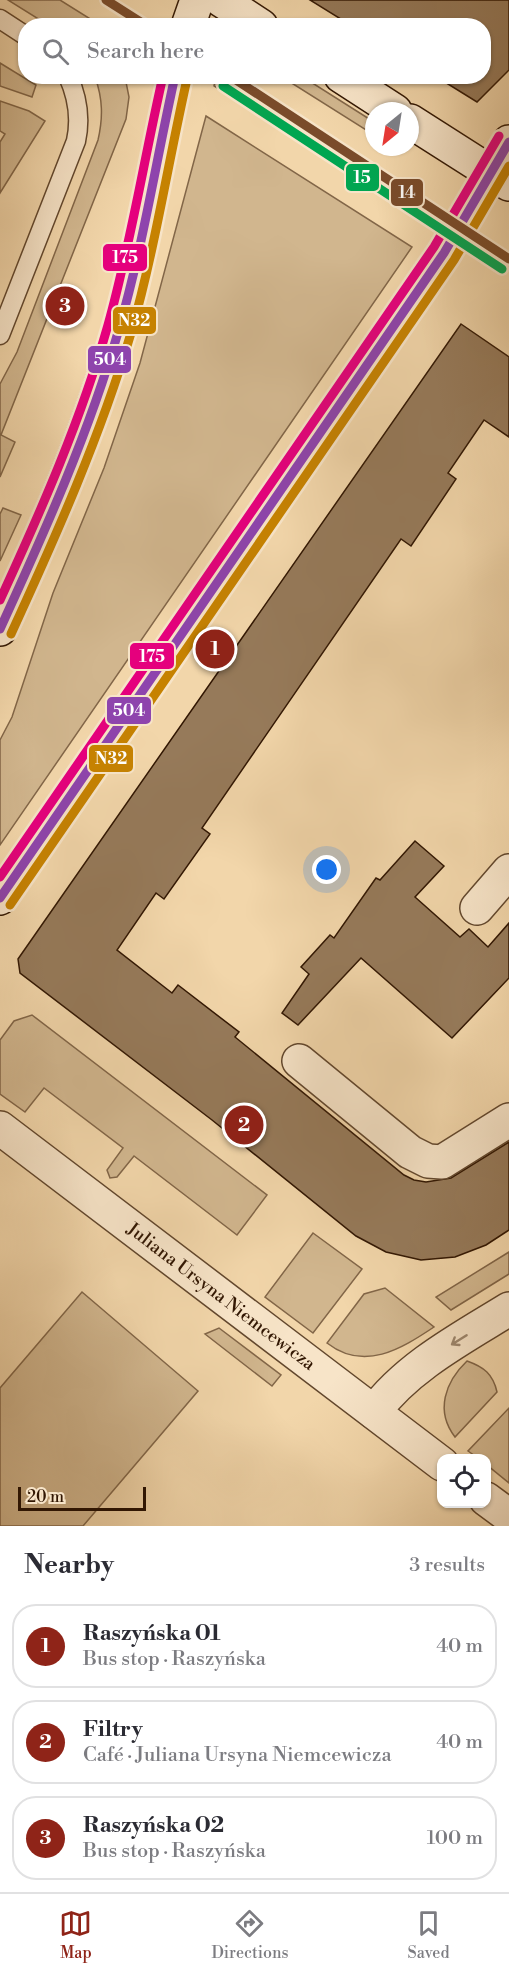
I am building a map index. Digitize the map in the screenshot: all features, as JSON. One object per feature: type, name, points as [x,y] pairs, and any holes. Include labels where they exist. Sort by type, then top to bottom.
[{"type":"main road","points":[[191,18],[197,0]]},
{"type":"main road","points":[[221,0],[249,18]]},
{"type":"main road","points":[[0,629],[62,490],[111,355],[131,285],[173,84]]},
{"type":"main road","points":[[353,84],[381,102]]},
{"type":"main road","points":[[419,127],[500,178]]},
{"type":"main road","points":[[0,898],[444,253],[500,178],[509,141]]},
{"type":"main road","points":[[477,908],[509,871]]},
{"type":"main road","points":[[299,1061],[410,1152],[428,1161],[442,1162],[509,1120]]},
{"type":"main road","name":"Juliana Ursyna Niemcewicza","points":[[0,1128],[437,1461]]},
{"type":"main road","points":[[374,1412],[388,1393],[397,1386],[452,1344],[509,1308]]},
{"type":"main road","points":[[491,1503],[509,1516]]},
{"type":"lane","points":[[0,19],[18,31]]},
{"type":"lane","points":[[0,335],[76,141],[80,124],[76,94],[72,84]]},
{"type":"shaded area","points":[[8,0],[60,0],[89,18],[37,18]]},
{"type":"shaded area","points":[[0,63],[18,74],[18,84],[36,85],[32,97],[0,86]]},
{"type":"shaded area","points":[[97,84],[126,84],[129,97],[126,119],[1,435],[15,442],[0,477],[0,384],[17,352],[98,140],[101,124],[100,93]]},
{"type":"shaded area","points":[[220,84],[431,219],[429,223],[214,86]]},
{"type":"shaded area","points":[[293,84],[314,84],[365,116],[365,129]]},
{"type":"shaded area","points":[[0,101],[29,111],[45,121],[0,193],[0,142],[5,134],[0,131]]},
{"type":"shaded area","points":[[206,116],[412,247],[0,845],[0,740],[12,717],[53,593],[104,468],[140,363]]},
{"type":"shaded area","points":[[3,508],[21,515],[0,561],[0,514]]},
{"type":"shaded area","points":[[32,1015],[267,1195],[237,1235],[134,1156],[117,1177],[110,1178],[107,1170],[123,1148],[44,1088],[25,1112],[0,1094],[0,1040],[14,1021]]},
{"type":"shaded area","points":[[313,1233],[362,1269],[313,1333],[265,1297]]},
{"type":"shaded area","points":[[509,1252],[509,1274],[451,1310],[436,1297]]},
{"type":"shaded area","points":[[385,1288],[434,1327],[409,1343],[382,1354],[355,1356],[341,1352],[327,1343],[364,1294]]},
{"type":"shaded area","points":[[82,1292],[198,1391],[83,1526],[0,1526],[0,1388]]},
{"type":"shaded area","points":[[219,1328],[281,1375],[272,1386],[205,1334]]},
{"type":"shaded area","points":[[467,1361],[487,1372],[497,1392],[455,1437],[445,1417],[445,1397],[453,1378]]},
{"type":"shaded area","points":[[509,1408],[509,1483],[491,1468],[491,1454],[472,1454],[468,1451]]},
{"type":"building","points":[[310,0],[509,0],[509,70],[477,102],[448,84],[491,84],[491,18],[339,18]]},
{"type":"building","points":[[461,324],[509,357],[509,437],[484,420],[448,473],[456,479],[411,546],[401,539],[202,828],[210,834],[164,899],[156,893],[117,950],[172,993],[178,985],[239,1032],[235,1037],[404,1175],[414,1180],[426,1182],[451,1178],[509,1142],[509,1230],[486,1245],[455,1257],[421,1260],[386,1252],[356,1236],[212,1120],[20,973],[18,959]]},
{"type":"building","points":[[415,841],[444,866],[415,897],[460,937],[469,929],[488,947],[509,923],[509,978],[452,1038],[361,958],[298,1025],[282,1013],[309,974],[301,967],[330,935],[334,938],[376,878],[380,880]]},
{"type":"transit line","name":"14","points":[[106,0],[134,18]]},
{"type":"transit line","name":"175","points":[[0,600],[59,465],[86,396],[124,263],[161,84]]},
{"type":"transit line","name":"504","points":[[0,629],[65,481],[107,368],[135,266],[173,84]]},
{"type":"transit line","name":"N32","points":[[11,634],[76,486],[119,372],[147,270],[186,84]]},
{"type":"transit line","name":"14","points":[[242,84],[509,259]]},
{"type":"transit line","name":"15","points":[[223,86],[502,269]]},
{"type":"transit line","name":"175","points":[[0,877],[434,247],[499,136]]},
{"type":"transit line","name":"504","points":[[0,898],[444,253],[509,142]]},
{"type":"transit line","name":"N32","points":[[10,905],[454,260],[509,166]]},
{"type":"place","name":"Raszyńska 02","points":[[65,306]]},
{"type":"place","name":"Raszyńska 01","points":[[215,649]]},
{"type":"place","name":"Filtry","points":[[244,1125]]}]
